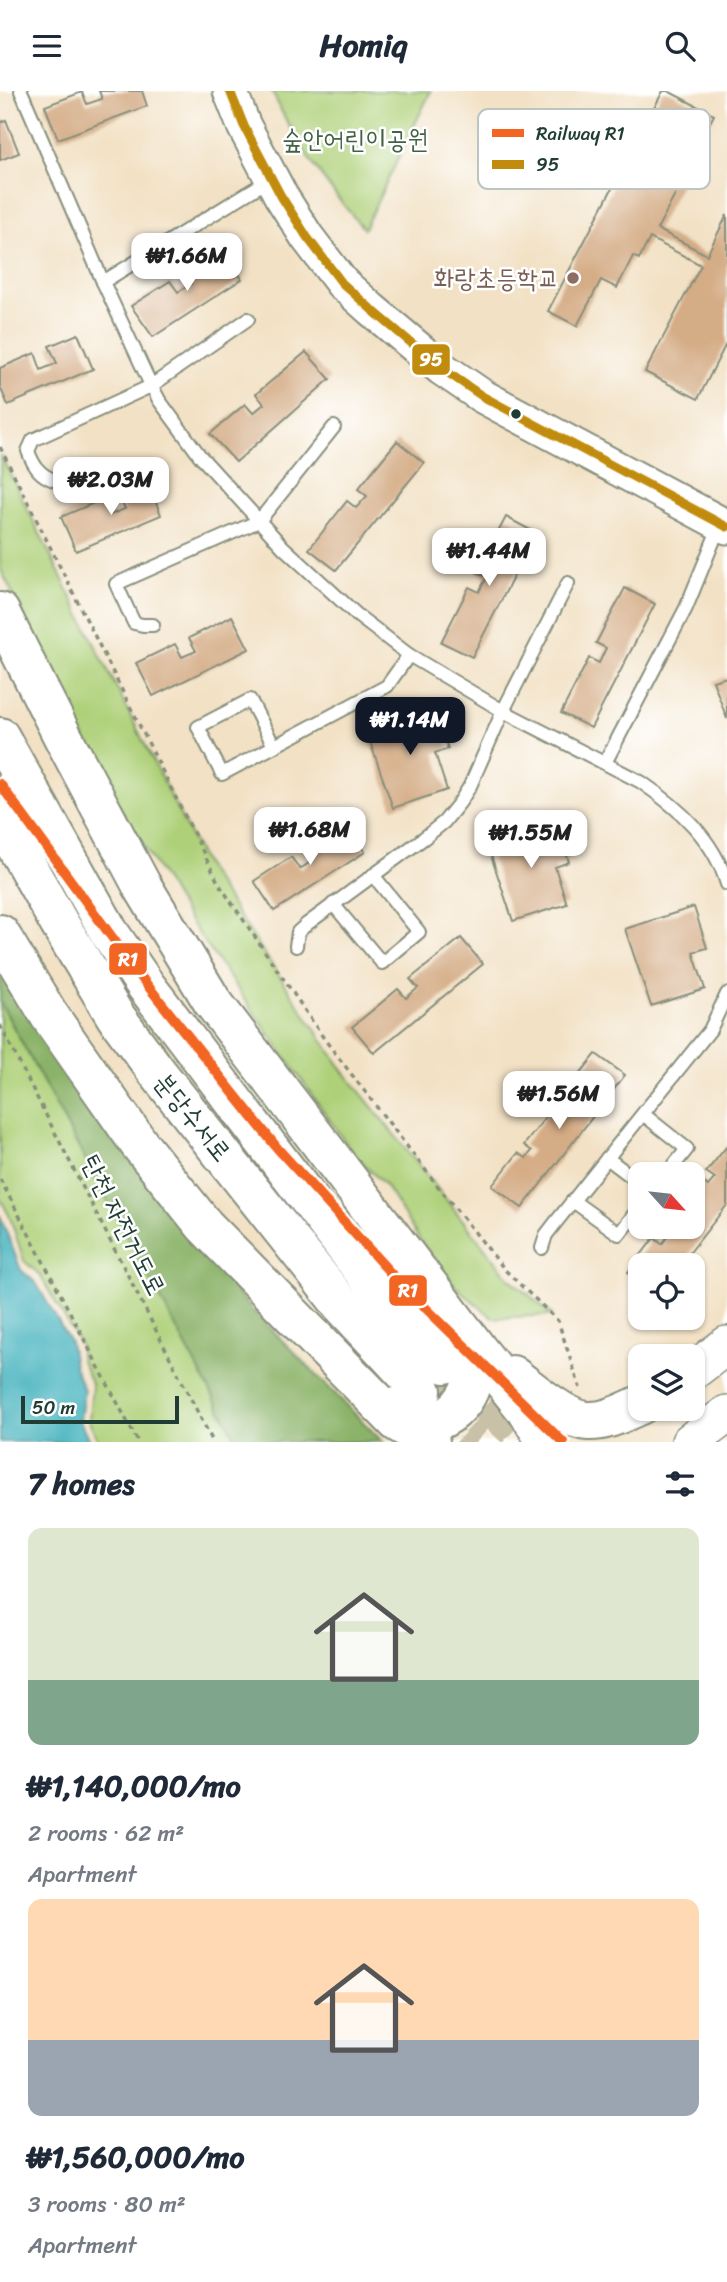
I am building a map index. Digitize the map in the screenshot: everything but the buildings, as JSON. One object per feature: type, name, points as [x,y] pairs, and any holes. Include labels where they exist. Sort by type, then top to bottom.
[{"type":"highway","points":[[0,612],[76,761],[177,946],[212,1001],[312,1132],[448,1368],[530,1415],[546,1442]]},
{"type":"highway","points":[[0,656],[55,769],[154,946],[193,1049]]},
{"type":"highway","name":"분당수서로","points":[[0,737],[109,932],[146,986],[370,1280],[448,1368]]},
{"type":"highway","name":"분당수서로","points":[[0,818],[116,1017],[340,1303],[448,1368]]},
{"type":"highway","points":[[0,866],[116,1055],[240,1176]]},
{"type":"highway","points":[[0,934],[49,1015],[140,1146],[204,1225],[404,1432],[430,1442]]},
{"type":"highway","points":[[308,1331],[344,1354],[406,1417],[413,1420],[420,1422],[444,1417],[455,1410],[468,1391],[472,1374],[471,1362],[465,1351],[414,1294],[328,1168],[312,1132]]},
{"type":"highway","points":[[448,1368],[587,1421],[611,1417],[628,1410]]},
{"type":"main road","points":[[230,91],[244,126],[272,178],[307,237],[342,283],[441,368],[482,396],[725,521]]},
{"type":"main road","points":[[705,1362],[727,1345]]},
{"type":"main road","points":[[691,1442],[727,1414]]},
{"type":"main road","points":[[595,1442],[628,1420]]},
{"type":"lane","points":[[21,91],[103,282],[152,386],[194,448],[259,521],[283,547],[358,616],[409,655],[503,711],[604,763],[662,797],[688,819],[715,855],[726,878]]},
{"type":"lane","points":[[103,282],[272,178]]},
{"type":"lane","points":[[57,481],[38,472],[28,451],[33,440],[152,386],[248,319]]},
{"type":"lane","points":[[153,625],[134,622],[116,584],[259,521],[334,426]]},
{"type":"lane","points":[[604,763],[686,608],[725,521]]},
{"type":"lane","points":[[296,946],[298,932],[444,822],[460,802],[568,583]]},
{"type":"lane","points":[[274,746],[250,700],[198,727],[222,774],[387,686],[409,655]]},
{"type":"lane","points":[[333,904],[382,963],[419,932],[373,876]]},
{"type":"lane","points":[[542,1248],[546,1235],[710,1030],[727,994]]},
{"type":"lane","points":[[643,1114],[687,1149],[677,1162]]},
{"type":"lane","points":[[607,1158],[628,1174]]},
{"type":"lane","points":[[573,1201],[618,1234],[628,1222]]},
{"type":"path","points":[[0,447],[219,884],[325,1041],[439,1188],[506,1271],[558,1321],[582,1393]]},
{"type":"path","name":"탄천 자전거도로","points":[[0,1025],[213,1442]]},
{"type":"path","points":[[0,1179],[138,1442]]},
{"type":"green space","name":"숲안어린이공원","points":[[272,91],[431,91],[364,229],[312,163],[290,128]]},
{"type":"green space","points":[[0,454],[206,867],[344,1072],[509,1278],[552,1315],[493,1318],[455,1286],[421,1242],[385,1185],[355,1156],[189,920],[112,794],[0,568]]},
{"type":"green space","points":[[0,963],[192,1237],[250,1308],[383,1442],[238,1442],[0,1002]]},
{"type":"green space","points":[[0,1002],[238,1442],[99,1442],[89,1421],[92,1385],[80,1358],[80,1345],[40,1275],[24,1261],[10,1217],[0,1198]]},
{"type":"water","points":[[0,1215],[21,1270],[36,1283],[70,1342],[74,1367],[84,1390],[80,1421],[90,1442],[0,1442]]},
{"type":"tunnel","points":[[446,1364],[529,1442]]},
{"type":"tunnel","points":[[424,1393],[476,1442]]},
{"type":"rail line","name":"R1","points":[[0,784],[144,981],[278,1149],[396,1279],[563,1442]]},
{"type":"transit line","name":"95","points":[[230,91],[244,126],[281,196],[307,237],[342,283],[371,309],[441,368],[482,396],[727,527]]},
{"type":"place","name":"화랑초등학교","points":[[573,278]]}]
